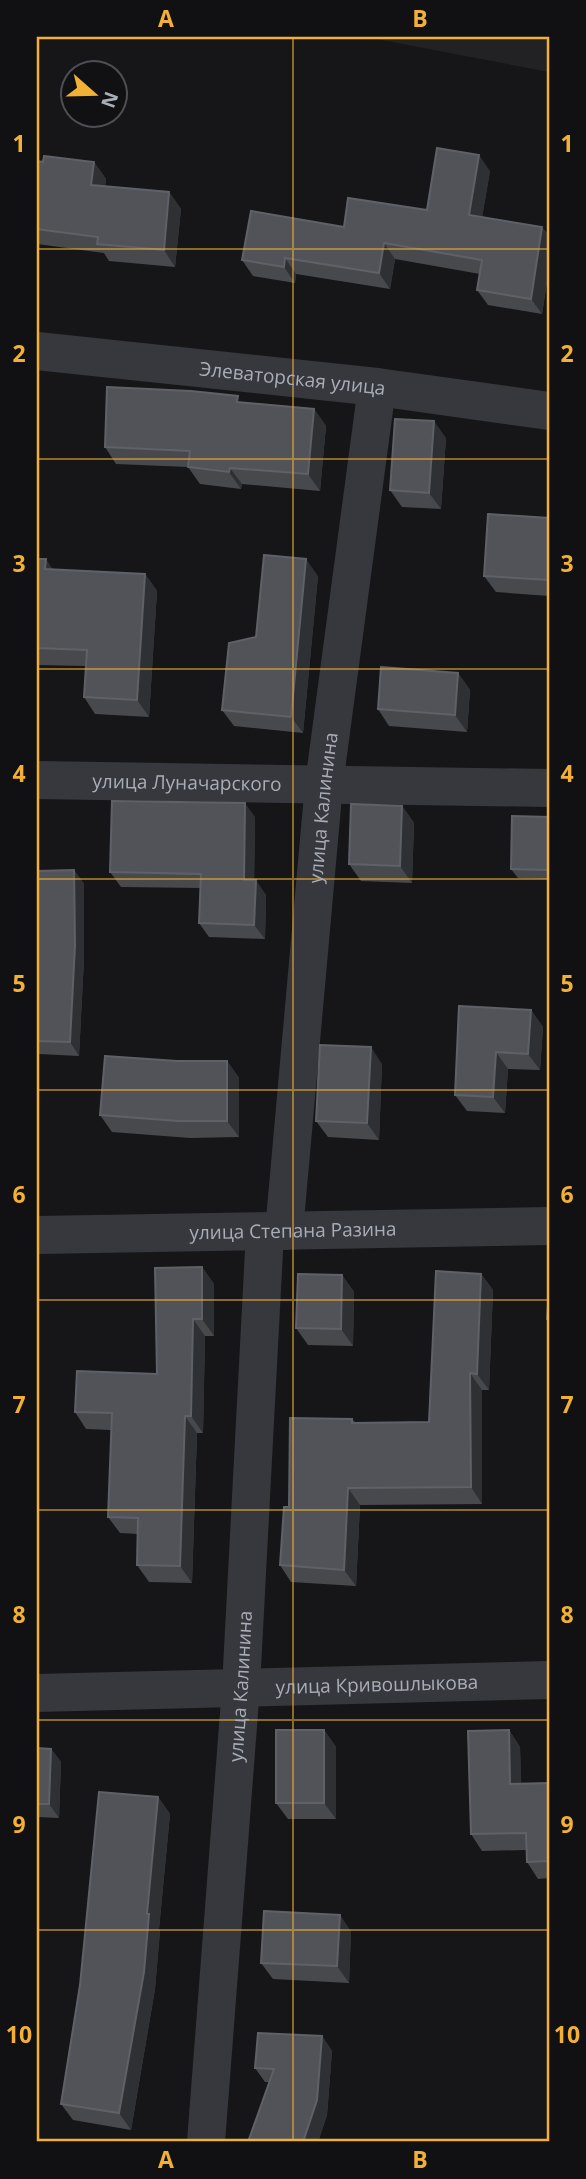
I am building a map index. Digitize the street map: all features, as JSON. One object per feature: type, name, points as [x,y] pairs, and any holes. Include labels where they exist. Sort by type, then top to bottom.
[{"type":"street","name":"Элеваторская улица","points":[[37,351],[377,387],[549,411]]},
{"type":"street","name":"улица Калинина","points":[[206,2142],[274,1232],[324,784],[377,387]]},
{"type":"street","name":"улица Луначарского","points":[[37,780],[549,788]]},
{"type":"street","name":"улица Степана Разина","points":[[37,1235],[549,1226]]},
{"type":"street","name":"улица Кривошлыкова","points":[[37,1693],[549,1680]]},
{"type":"shaded area","points":[[366,37],[549,37],[549,72]]},
{"type":"building","points":[[437,148],[479,155],[469,215],[542,227],[531,299],[477,290],[482,260],[384,243],[379,273],[285,258],[284,267],[242,260],[251,211],[344,227],[348,198],[427,210]]},
{"type":"building","points":[[44,156],[94,162],[91,185],[169,192],[164,250],[97,244],[98,237],[37,229],[37,161],[43,162]]},
{"type":"building","points":[[107,387],[191,391],[238,396],[237,402],[314,409],[308,474],[230,468],[229,472],[188,467],[190,451],[105,447]]},
{"type":"building","points":[[395,419],[434,421],[429,493],[390,490]]},
{"type":"building","points":[[488,514],[549,518],[549,580],[484,576]]},
{"type":"building","points":[[264,555],[306,559],[291,717],[222,710],[229,643],[256,637]]},
{"type":"building","points":[[37,559],[46,559],[45,569],[145,574],[137,700],[84,697],[87,650],[37,648]]},
{"type":"building","points":[[381,667],[458,673],[455,715],[378,709]]},
{"type":"building","points":[[112,801],[245,803],[244,880],[256,880],[254,925],[199,923],[201,874],[110,872]]},
{"type":"building","points":[[351,804],[402,806],[400,866],[349,864]]},
{"type":"building","points":[[512,816],[549,817],[549,870],[511,869]]},
{"type":"building","points":[[74,870],[75,945],[70,1042],[37,1041],[37,871]]},
{"type":"building","points":[[459,1006],[531,1010],[528,1054],[496,1052],[493,1097],[455,1095]]},
{"type":"building","points":[[320,1045],[371,1047],[367,1123],[316,1121]]},
{"type":"building","points":[[105,1056],[227,1061],[227,1121],[178,1121],[100,1115]]},
{"type":"building","points":[[202,1267],[202,1319],[193,1319],[191,1416],[185,1416],[180,1566],[137,1565],[138,1518],[108,1517],[112,1413],[75,1412],[77,1371],[157,1374],[155,1268]]},
{"type":"building","points":[[436,1271],[481,1274],[477,1374],[470,1373],[471,1487],[348,1488],[344,1570],[280,1565],[284,1507],[289,1507],[290,1418],[352,1419],[352,1423],[429,1422]]},
{"type":"building","points":[[298,1274],[342,1275],[341,1329],[296,1328]]},
{"type":"building","points":[[276,1730],[324,1730],[324,1803],[276,1803]]},
{"type":"building","points":[[509,1730],[510,1784],[549,1783],[549,1861],[527,1862],[526,1833],[471,1834],[468,1731]]},
{"type":"building","points":[[37,1748],[51,1749],[49,1804],[37,1804]]},
{"type":"building","points":[[99,1792],[158,1797],[144,1972],[119,2113],[61,2104],[80,1985]]},
{"type":"building","points":[[264,1911],[340,1915],[337,1966],[261,1963]]},
{"type":"building","points":[[258,2033],[322,2036],[317,2100],[303,2142],[248,2142],[274,2069],[255,2068]]}]
